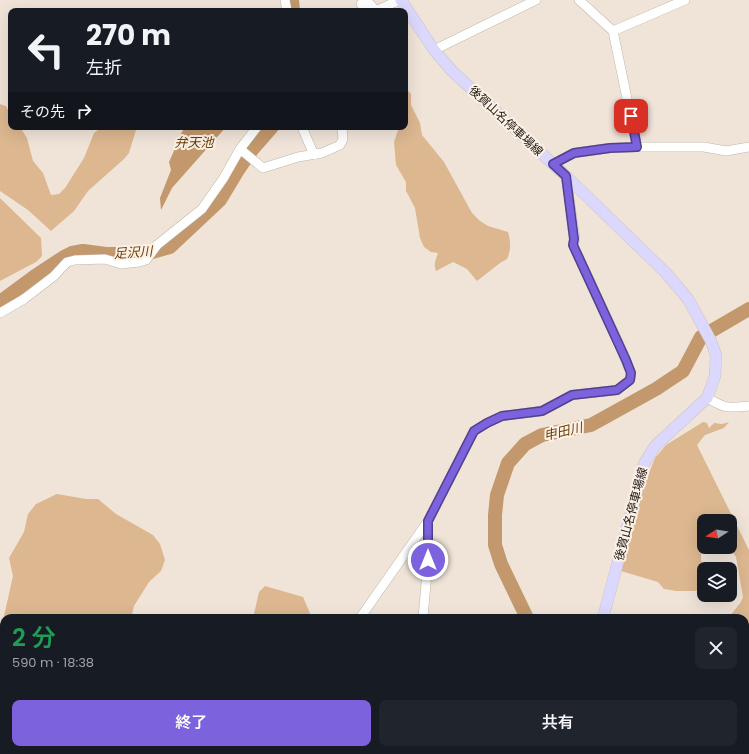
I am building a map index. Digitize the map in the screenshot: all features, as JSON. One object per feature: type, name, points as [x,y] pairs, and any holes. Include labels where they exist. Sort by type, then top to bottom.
[{"type":"main road","name":"後賀山名停車場線","points":[[408,12],[434,50],[452,71],[566,176],[666,273],[688,299],[711,340],[716,355],[715,376],[707,398],[655,446],[644,464],[604,614]]},
{"type":"street","points":[[380,8],[400,0]]},
{"type":"street","points":[[434,50],[536,0]]},
{"type":"street","points":[[579,0],[613,31],[637,147]]},
{"type":"street","points":[[613,31],[686,0]]},
{"type":"street","points":[[361,4],[370,4],[373,8]]},
{"type":"street","points":[[0,313],[54,276],[67,262],[75,260],[105,260],[121,264],[146,260],[157,245],[202,209],[223,179],[240,149],[255,130]]},
{"type":"street","points":[[303,130],[314,154]]},
{"type":"street","points":[[240,149],[263,168],[298,157],[322,153],[340,145],[343,139],[342,130]]},
{"type":"street","points":[[553,164],[574,153],[610,148],[704,147],[726,151],[749,147]]},
{"type":"street","points":[[363,614],[428,521],[474,431],[502,416],[542,411],[572,395],[617,390],[630,380],[631,373],[626,360],[573,245],[574,239],[566,176]]},
{"type":"street","points":[[707,398],[723,407],[729,408],[749,406]]},
{"type":"street","points":[[423,614],[428,560],[428,521]]},
{"type":"shaded area","points":[[408,90],[411,94],[411,105],[420,123],[422,135],[444,162],[472,213],[488,226],[508,232],[510,246],[507,259],[477,281],[467,269],[453,262],[436,271],[435,264],[438,253],[431,252],[424,247],[420,238],[415,208],[406,191],[406,182],[396,165],[394,142],[398,130],[408,130]]},
{"type":"shaded area","points":[[0,104],[6,106],[8,110],[8,130],[22,130],[27,138],[33,161],[43,173],[51,195],[59,194],[65,188],[84,158],[94,133],[98,130],[136,130],[129,153],[124,159],[88,191],[74,211],[51,231],[28,210],[0,191]]},
{"type":"shaded area","points":[[0,198],[41,238],[42,256],[36,262],[0,281]]},
{"type":"shaded area","points":[[703,422],[707,423],[709,428],[714,423],[722,424],[729,422],[724,428],[705,435],[697,445],[731,514],[697,514],[697,554],[701,554],[702,562],[697,562],[697,590],[676,591],[664,589],[658,582],[621,571],[643,488],[655,458],[666,445]]},
{"type":"shaded area","points":[[57,494],[86,499],[98,499],[116,514],[153,535],[160,544],[165,560],[161,571],[149,582],[134,606],[132,614],[4,614],[13,576],[9,558],[24,532],[28,514],[36,504]]},
{"type":"shaded area","points":[[737,526],[749,550],[749,614],[731,614],[743,597],[737,562],[734,554],[737,554]]},
{"type":"shaded area","points":[[265,586],[303,597],[310,614],[254,614],[259,592]]},
{"type":"water","name":"弁天池","points":[[183,130],[223,130],[172,188],[161,210],[160,198],[171,170],[169,162]]},
{"type":"waterway","name":"足沢川","points":[[292,0],[293,8]]},
{"type":"waterway","name":"足沢川","points":[[0,302],[35,276],[72,253],[83,251],[106,254],[145,254],[170,247],[220,200],[251,151],[269,130]]},
{"type":"waterway","name":"申田川","points":[[525,614],[501,564],[495,545],[497,495],[508,463],[525,444],[542,435],[591,425],[656,389],[683,371],[701,337],[749,309]]},
{"type":"route","points":[[428,560],[428,521],[474,431],[502,416],[542,411],[572,395],[617,390],[630,380],[631,373],[626,360],[573,245],[574,239],[566,176],[553,164],[574,153],[610,148],[637,147],[631,116]]}]
